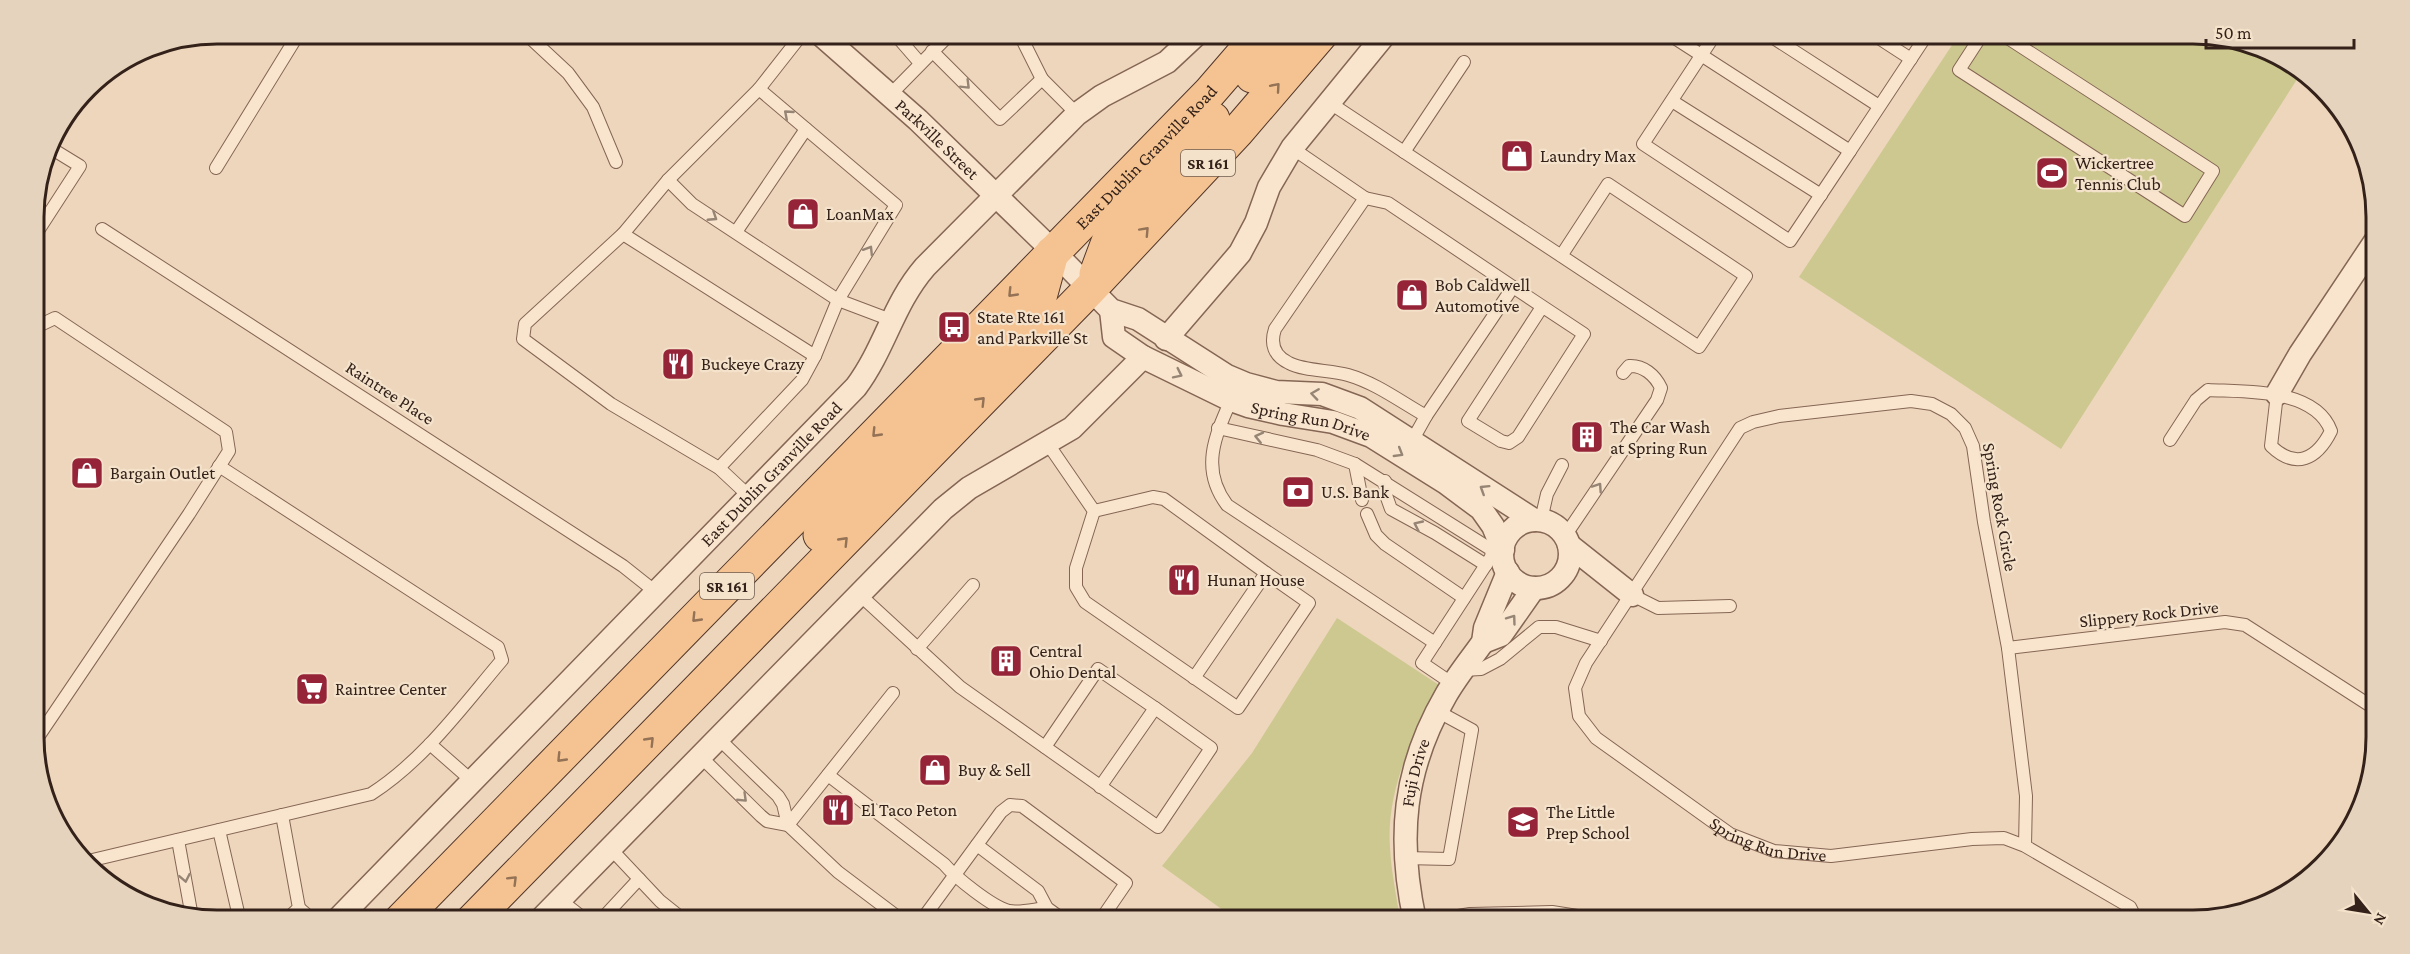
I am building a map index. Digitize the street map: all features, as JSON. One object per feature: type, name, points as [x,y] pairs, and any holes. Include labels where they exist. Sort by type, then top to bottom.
[{"type":"main road","name":"East Dublin Granville Road","points":[[411,910],[1210,92],[1251,44]]},
{"type":"main road","points":[[1100,300],[1112,231],[1281,44]]},
{"type":"main road","name":"SR 161","points":[[483,910],[707,681],[1100,300],[1237,132],[1313,44]]},
{"type":"main road","points":[[707,681],[786,574],[837,516],[1036,312],[1053,251]]},
{"type":"street","name":"Parkville Street","points":[[832,44],[890,95],[1053,251]]},
{"type":"street","name":"East Dublin Granville Road","points":[[347,910],[856,387],[879,350],[891,320],[913,281],[1077,114],[1102,96],[1167,62],[1186,44]]},
{"type":"street","points":[[1166,339],[1240,253],[1256,223],[1269,187],[1292,148],[1377,44]]},
{"type":"street","name":"Spring Run Drive","points":[[1053,251],[1100,300],[1138,319],[1227,376],[1276,392],[1322,394],[1360,408],[1537,520]]},
{"type":"street","points":[[2277,394],[2300,354],[2366,255]]},
{"type":"street","name":"Spring Run Drive","points":[[1100,300],[1114,337],[1143,357],[1248,406],[1333,422],[1371,436],[1446,483],[1481,509],[1493,526],[1503,550]]},
{"type":"street","points":[[550,910],[943,510],[969,488],[1072,428],[1143,357]]},
{"type":"street","points":[[1567,541],[1568,566],[1562,576],[1545,587],[1524,586],[1508,572],[1503,561],[1506,539],[1512,530],[1522,523],[1537,520],[1550,523],[1567,541],[1632,595]]},
{"type":"street","name":"Fuji Drive","points":[[1413,910],[1407,881],[1405,821],[1410,784],[1422,743],[1437,711],[1483,642],[1485,628],[1508,572]]},
{"type":"street","points":[[1562,576],[1609,577]]},
{"type":"street","name":"Fuji Drive","points":[[1483,642],[1501,635],[1534,588]]},
{"type":"lane","points":[[216,168],[292,44]]},
{"type":"lane","points":[[537,44],[568,73],[593,107],[616,162]]},
{"type":"lane","points":[[750,497],[719,468],[611,404],[523,339],[525,324],[623,234],[668,180],[759,89],[794,44]]},
{"type":"lane","points":[[904,44],[920,63]]},
{"type":"lane","points":[[890,95],[939,44]]},
{"type":"lane","points":[[1024,44],[1042,79],[1077,114]]},
{"type":"lane","points":[[1683,44],[1850,151]]},
{"type":"lane","points":[[1709,44],[1643,144],[1790,241],[1921,44]]},
{"type":"lane","points":[[1783,44],[1879,106]]},
{"type":"lane","points":[[1888,44],[1911,59]]},
{"type":"lane","points":[[1976,44],[1959,70],[2185,216],[2213,171],[2017,44]]},
{"type":"lane","points":[[932,51],[1000,119],[1042,79]]},
{"type":"lane","points":[[1404,152],[1464,62]]},
{"type":"lane","points":[[719,468],[802,380],[815,356],[838,300],[896,205],[759,89]]},
{"type":"lane","points":[[1672,101],[1821,195]]},
{"type":"lane","points":[[1330,103],[1561,256],[1699,347],[1746,276],[1608,184],[1561,256]]},
{"type":"lane","points":[[736,232],[806,129]]},
{"type":"lane","points":[[1292,148],[1365,198],[1388,203],[1584,334],[1518,437],[1509,443],[1501,441],[1468,421],[1542,307]]},
{"type":"lane","points":[[44,222],[80,166],[57,152]]},
{"type":"lane","points":[[668,180],[692,204],[838,300],[891,320]]},
{"type":"lane","points":[[1365,198],[1275,329],[1271,340],[1275,352],[1289,364],[1348,375],[1374,386],[1426,416]]},
{"type":"lane","name":"Raintree Place","points":[[102,229],[593,547],[657,593]]},
{"type":"lane","points":[[623,234],[815,356]]},
{"type":"lane","points":[[1412,441],[1426,416],[1513,287]]},
{"type":"lane","points":[[44,323],[55,318],[226,432],[228,451],[189,514],[44,728]]},
{"type":"lane","points":[[1567,541],[1657,400],[1661,388],[1656,378],[1637,366],[1629,366],[1623,373]]},
{"type":"lane","points":[[2170,440],[2196,400],[2208,390],[2277,394],[2316,408],[2327,420],[2331,431],[2323,447],[2310,457],[2295,460],[2279,454],[2271,446],[2277,394]]},
{"type":"lane","points":[[1231,400],[1218,428],[1213,447],[1212,474],[1218,493],[1227,505],[1435,643]]},
{"type":"lane","name":"Spring Rock Circle","points":[[1632,595],[1740,428],[1753,422],[1779,416],[1911,401],[1932,404],[1951,414],[1965,428],[1973,446],[1984,522],[2008,648],[2026,796],[2025,846]]},
{"type":"lane","points":[[1218,428],[1317,450],[1355,464],[1492,550],[1486,566],[1422,663],[1458,677],[1490,664],[1539,627],[1556,627],[1601,641]]},
{"type":"lane","points":[[1048,444],[1094,512]]},
{"type":"lane","points":[[1355,464],[1362,500]]},
{"type":"lane","points":[[1537,520],[1562,465]]},
{"type":"lane","points":[[95,859],[371,794],[388,783],[430,744],[502,660],[498,647],[219,466]]},
{"type":"lane","points":[[1385,481],[1386,495],[1391,509],[1435,533],[1486,566]]},
{"type":"lane","points":[[1153,497],[1164,499],[1309,603],[1238,708],[1085,602],[1076,587],[1076,568],[1094,512],[1153,497]]},
{"type":"lane","points":[[1367,514],[1376,534],[1385,544],[1464,598]]},
{"type":"lane","points":[[1194,678],[1266,573]]},
{"type":"lane","points":[[917,650],[973,585]]},
{"type":"lane","points":[[860,595],[917,650],[960,687],[1158,827],[1211,747],[1098,669],[1045,747]]},
{"type":"lane","points":[[1632,595],[1658,608],[1730,606]]},
{"type":"lane","name":"Spring Run Drive","points":[[1632,595],[1586,663],[1575,688],[1579,716],[1596,738],[1730,834],[1774,851],[1831,855],[1972,839],[2004,838],[2025,846],[2132,910]]},
{"type":"lane","name":"Slippery Rock Drive","points":[[2008,648],[2225,622],[2245,625],[2366,703]]},
{"type":"lane","points":[[788,825],[893,693]]},
{"type":"lane","points":[[1100,787],[1155,708]]},
{"type":"lane","points":[[1406,858],[1449,859],[1472,730],[1437,711]]},
{"type":"lane","points":[[719,739],[778,796],[783,804],[788,825]]},
{"type":"lane","points":[[430,744],[471,780]]},
{"type":"lane","points":[[701,757],[767,821],[788,825],[838,872],[888,910]]},
{"type":"lane","points":[[828,775],[944,864],[954,876],[1000,908],[1007,910]]},
{"type":"lane","points":[[929,910],[1001,812],[1010,805],[1022,806],[1126,883],[1108,910]]},
{"type":"lane","points":[[282,815],[299,908],[301,910]]},
{"type":"lane","points":[[219,830],[237,910]]},
{"type":"lane","points":[[178,840],[190,908]]},
{"type":"lane","points":[[977,845],[1038,891],[1050,910]]},
{"type":"lane","points":[[610,849],[671,910]]},
{"type":"lane","points":[[610,910],[639,879]]},
{"type":"lane","points":[[560,900],[573,910]]},
{"type":"lane","points":[[1023,910],[1047,908]]},
{"type":"shaded area","name":"Wickertree Tennis Club","points":[[1953,44],[2216,45],[2259,57],[2298,78],[2061,449],[1799,277]]},
{"type":"shaded area","points":[[1337,618],[1442,687],[1411,743],[1392,805],[1391,856],[1398,910],[1223,910],[1162,866],[1252,753]]},
{"type":"place","name":"Laundry Max","points":[[1517,156]]},
{"type":"place","name":"Wickertree Tennis Club","points":[[2052,173]]},
{"type":"place","name":"LoanMax","points":[[803,214]]},
{"type":"place","name":"Bob Caldwell Automotive","points":[[1412,295]]},
{"type":"place","name":"State Rte 161 and Parkville St","points":[[954,327]]},
{"type":"place","name":"Buckeye Crazy","points":[[678,364]]},
{"type":"place","name":"The Car Wash at Spring Run","points":[[1587,437]]},
{"type":"place","name":"Bargain Outlet","points":[[87,473]]},
{"type":"place","name":"U.S. Bank","points":[[1298,492]]},
{"type":"place","name":"Hunan House","points":[[1184,580]]},
{"type":"place","name":"Central Ohio Dental","points":[[1006,661]]},
{"type":"place","name":"Raintree Center","points":[[312,689]]},
{"type":"place","name":"Buy & Sell","points":[[935,770]]},
{"type":"place","name":"El Taco Peton","points":[[838,810]]},
{"type":"place","name":"The Little Prep School","points":[[1523,822]]}]
